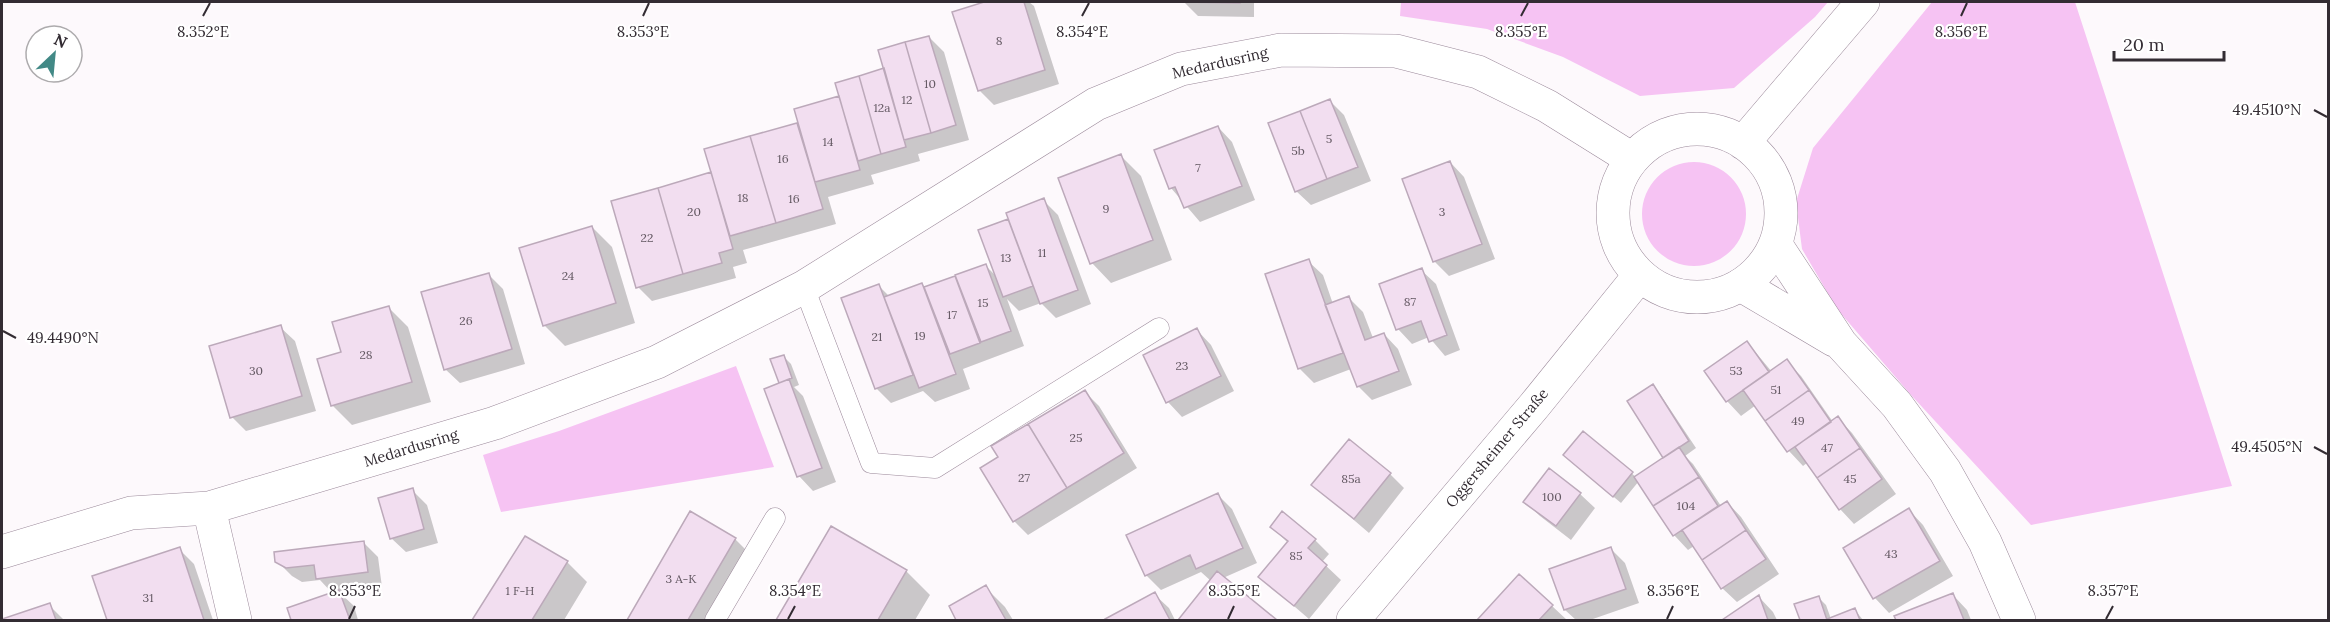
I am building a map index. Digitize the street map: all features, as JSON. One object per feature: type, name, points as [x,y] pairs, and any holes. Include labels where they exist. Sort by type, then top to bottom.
[{"type":"street","points":[[1743,143],[1863,2]]},
{"type":"street","name":"Medardusring","points":[[2,552],[131,513],[209,508],[495,423],[657,362],[804,287],[1096,105],[1181,69],[1281,50],[1396,51],[1478,72],[1547,105],[1632,159]]},
{"type":"street","points":[[1695,129],[1720,132],[1743,143],[1765,162],[1778,188],[1782,216],[1776,245],[1762,268],[1741,285],[1716,296],[1689,297],[1663,290],[1640,275],[1624,256],[1615,233],[1613,208],[1618,184],[1632,159],[1648,145],[1670,133],[1695,129]]},
{"type":"street","points":[[1776,245],[1841,344],[1897,405],[1945,471],[1985,542],[2019,621]]},
{"type":"street","name":"Oggersheimer Straße","points":[[1353,621],[1534,406],[1640,275]]},
{"type":"street","points":[[1741,285],[1841,344]]},
{"type":"street","points":[[209,508],[235,621]]},
{"type":"lane","points":[[804,287],[871,463],[935,468],[1159,328]]},
{"type":"lane","points":[[715,621],[775,518]]},
{"type":"shaded area","points":[[1401,2],[1828,2],[1815,17],[1734,88],[1640,96],[1563,57],[1487,29],[1400,16]]},
{"type":"shaded area","points":[[1932,2],[2075,2],[2232,486],[2031,525],[1911,395],[1837,309],[1802,249],[1796,202],[1813,148]]},
{"type":"shaded area","points":[[1694,162],[1714,166],[1731,177],[1742,194],[1746,214],[1742,234],[1731,251],[1714,262],[1694,266],[1674,262],[1657,251],[1646,234],[1642,214],[1646,194],[1657,177],[1674,166]]},
{"type":"shaded area","points":[[736,366],[774,467],[501,512],[483,455],[559,431]]},
{"type":"building","points":[[984,2],[1024,2],[1045,70],[978,91],[952,12]]},
{"type":"building","points":[[1182,2],[1240,2],[1240,3]]},
{"type":"building","points":[[929,36],[956,125],[931,133],[905,42]]},
{"type":"building","points":[[905,42],[931,133],[904,140],[878,50]]},
{"type":"building","points":[[884,68],[906,147],[881,154],[859,76]]},
{"type":"building","points":[[859,76],[881,154],[858,161],[835,83]]},
{"type":"building","points":[[839,96],[860,170],[815,182],[794,109]]},
{"type":"building","points":[[1330,99],[1358,167],[1327,179],[1300,111]]},
{"type":"building","points":[[1300,111],[1327,179],[1295,192],[1268,123]]},
{"type":"building","points":[[797,123],[823,209],[776,223],[750,136]]},
{"type":"building","points":[[1218,126],[1242,186],[1184,208],[1175,187],[1169,189],[1154,150]]},
{"type":"building","points":[[750,136],[776,223],[730,236],[704,149]]},
{"type":"building","points":[[1121,154],[1153,240],[1090,264],[1058,178]]},
{"type":"building","points":[[1450,161],[1482,244],[1433,262],[1402,179]]},
{"type":"building","points":[[711,172],[733,249],[719,253],[722,263],[683,274],[658,188]]},
{"type":"building","points":[[658,188],[683,274],[636,288],[611,201]]},
{"type":"building","points":[[1044,198],[1078,290],[1040,304],[1006,213]]},
{"type":"building","points":[[1008,219],[1033,286],[1003,297],[978,230]]},
{"type":"building","points":[[592,226],[616,303],[543,326],[519,248]]},
{"type":"building","points":[[1309,259],[1343,353],[1298,369],[1265,274]]},
{"type":"building","points":[[986,264],[1011,331],[981,342],[955,275]]},
{"type":"building","points":[[1422,268],[1447,335],[1429,342],[1421,321],[1396,330],[1379,284]]},
{"type":"building","points":[[489,273],[512,349],[444,370],[421,292]]},
{"type":"building","points":[[955,276],[980,343],[950,354],[924,287]]},
{"type":"building","points":[[922,283],[956,374],[919,388],[884,297]]},
{"type":"building","points":[[879,284],[913,375],[875,389],[841,298]]},
{"type":"building","points":[[1349,296],[1365,340],[1384,333],[1399,371],[1357,387],[1325,305]]},
{"type":"building","points":[[389,306],[412,382],[331,406],[317,359],[341,352],[332,322]]},
{"type":"building","points":[[281,325],[302,396],[230,418],[209,346]]},
{"type":"building","points":[[1197,328],[1221,376],[1166,403],[1143,355]]},
{"type":"building","points":[[1747,341],[1769,372],[1726,402],[1704,371]]},
{"type":"building","points":[[784,355],[792,378],[779,383],[770,359]]},
{"type":"building","points":[[1787,359],[1809,390],[1765,421],[1743,390]]},
{"type":"building","points":[[789,379],[822,468],[797,477],[764,389]]},
{"type":"building","points":[[1653,384],[1689,441],[1663,458],[1627,401]]},
{"type":"building","points":[[1085,390],[1124,453],[1067,488],[1028,424]]},
{"type":"building","points":[[1809,390],[1831,422],[1787,452],[1765,421]]},
{"type":"building","points":[[1838,416],[1860,448],[1817,478],[1795,447]]},
{"type":"building","points":[[1028,424],[1067,488],[1013,522],[980,468],[998,457],[991,446]]},
{"type":"building","points":[[1583,431],[1633,472],[1613,497],[1563,455]]},
{"type":"building","points":[[1349,439],[1391,473],[1354,519],[1311,485]]},
{"type":"building","points":[[1679,447],[1699,477],[1653,506],[1634,477]]},
{"type":"building","points":[[1860,448],[1882,479],[1839,510],[1817,478]]},
{"type":"building","points":[[1549,468],[1581,493],[1556,526],[1523,502]]},
{"type":"building","points":[[1699,477],[1718,506],[1673,536],[1653,506]]},
{"type":"building","points":[[413,488],[424,529],[390,539],[378,498]]},
{"type":"building","points":[[1218,493],[1243,548],[1196,569],[1190,555],[1145,576],[1126,535]]},
{"type":"building","points":[[1727,501],[1746,530],[1702,560],[1682,530]]},
{"type":"building","points":[[1909,508],[1940,561],[1873,599],[1843,548]]},
{"type":"building","points":[[690,511],[736,538],[688,620],[627,620]]},
{"type":"building","points":[[1282,511],[1316,539],[1308,548],[1327,565],[1294,606],[1258,577],[1288,541],[1270,527]]},
{"type":"building","points":[[831,526],[907,570],[878,620],[776,620]]},
{"type":"building","points":[[1746,530],[1766,559],[1721,589],[1702,560]]},
{"type":"building","points":[[525,536],[568,561],[532,620],[472,620]]},
{"type":"building","points":[[364,541],[368,572],[316,579],[314,565],[286,568],[275,562],[274,552]]},
{"type":"building","points":[[180,547],[204,620],[107,620],[92,576]]},
{"type":"building","points":[[1611,547],[1626,589],[1564,610],[1549,569]]},
{"type":"building","points":[[1217,571],[1277,620],[1178,620]]},
{"type":"building","points":[[1519,574],[1553,605],[1539,620],[1477,620]]},
{"type":"building","points":[[986,585],[1006,620],[956,620],[949,606]]},
{"type":"building","points":[[339,590],[350,620],[291,620],[287,608]]},
{"type":"building","points":[[1155,592],[1170,620],[1105,619]]},
{"type":"building","points":[[1953,593],[1964,620],[1896,620],[1894,616]]},
{"type":"building","points":[[1759,595],[1768,620],[1722,620]]},
{"type":"building","points":[[1819,596],[1827,620],[1800,620],[1794,604]]},
{"type":"building","points":[[50,603],[56,620],[2,620],[2,619]]},
{"type":"building","points":[[1855,608],[1860,620],[1827,620],[1827,619]]}]
